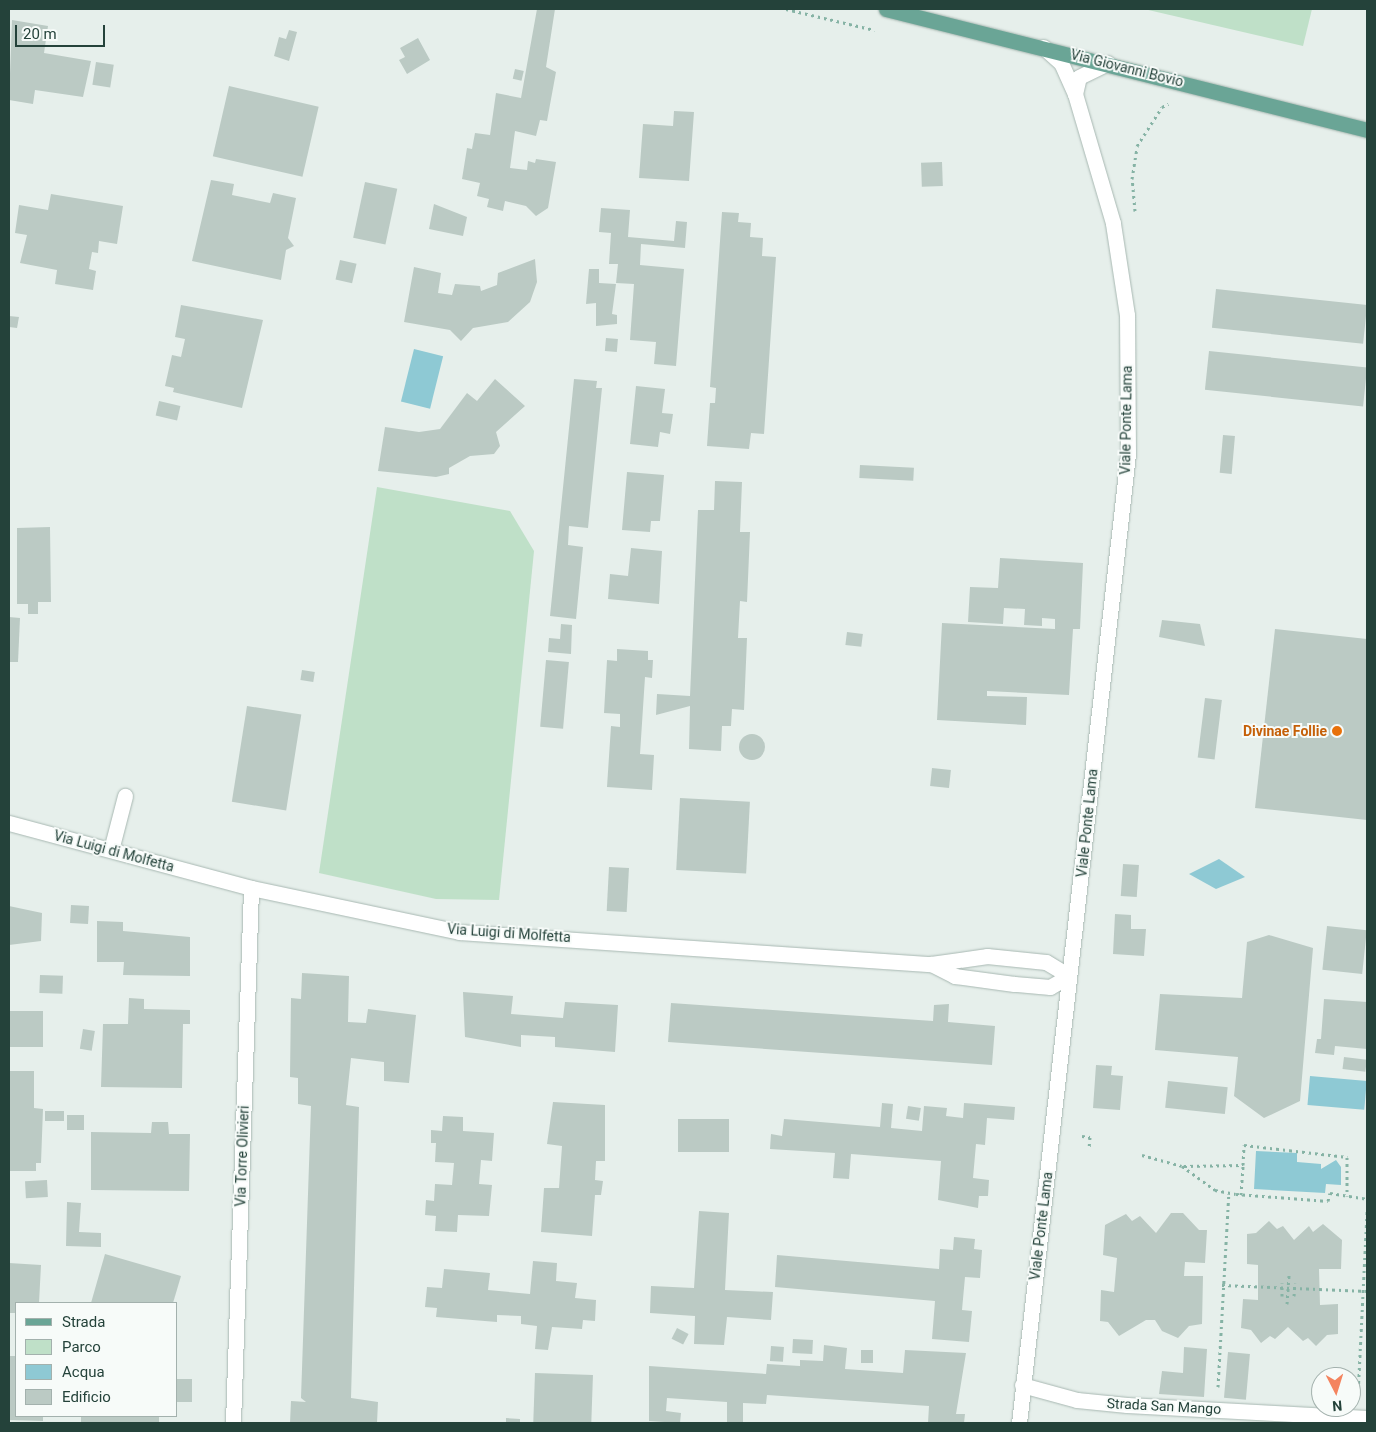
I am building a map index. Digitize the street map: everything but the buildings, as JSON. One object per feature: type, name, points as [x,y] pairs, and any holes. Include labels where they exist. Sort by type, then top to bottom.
[{"type":"main road","name":"Via Giovanni Bovio","points":[[886,9],[1108,63],[1367,130]]},
{"type":"street","name":"Viale Ponte Lama","points":[[1019,1423],[1128,454],[1127,315],[1113,223],[1075,94],[1061,63],[1043,47]]},
{"type":"street","points":[[1075,94],[1079,77],[1108,63]]},
{"type":"street","points":[[111,850],[125,796]]},
{"type":"street","name":"Via Luigi di Molfetta","points":[[9,823],[250,888],[459,932],[931,964],[988,956],[1046,962],[1070,976]]},
{"type":"street","name":"Via Torre Olivieri","points":[[233,1423],[250,888]]},
{"type":"street","name":"Via Luigi di Molfetta","points":[[931,964],[955,976],[1014,984],[1050,987],[1070,976]]},
{"type":"street","name":"Strada San Mango","points":[[1022,1385],[1077,1400],[1367,1418]]},
{"type":"path","points":[[1082,1136],[1090,1137],[1089,1148]]},
{"type":"path","points":[[1241,1195],[1244,1145],[1347,1157],[1347,1196]]},
{"type":"path","points":[[1142,1155],[1182,1166],[1243,1165]]},
{"type":"path","points":[[1182,1166],[1215,1190],[1229,1193],[1328,1201],[1330,1193],[1367,1199]]},
{"type":"path","points":[[1222,1393],[1218,1392],[1222,1285],[1229,1193]]},
{"type":"path","points":[[1366,1402],[1358,1401],[1367,1209]]},
{"type":"path","points":[[1287,1304],[1288,1274]]},
{"type":"path","points":[[1282,1283],[1282,1296]]},
{"type":"path","points":[[1294,1296],[1295,1283]]},
{"type":"path","points":[[1222,1285],[1294,1290],[1367,1292]]},
{"type":"green space","points":[[1144,9],[1312,9],[1303,46]]},
{"type":"green space","points":[[377,487],[510,511],[534,551],[499,900],[436,899],[319,873]]},
{"type":"water","points":[[414,349],[443,356],[430,409],[401,401]]},
{"type":"water","points":[[1219,859],[1245,877],[1216,889],[1189,874]]},
{"type":"water","points":[[1310,1076],[1367,1081],[1364,1110],[1307,1105]]},
{"type":"water","points":[[1256,1151],[1297,1153],[1297,1162],[1321,1164],[1321,1169],[1336,1160],[1341,1167],[1341,1185],[1326,1184],[1325,1193],[1254,1189]]},
{"type":"place","name":"Divinae Follie","points":[[1337,731]]}]
